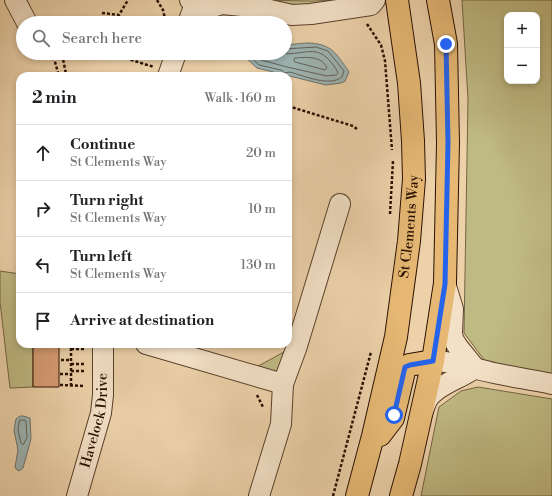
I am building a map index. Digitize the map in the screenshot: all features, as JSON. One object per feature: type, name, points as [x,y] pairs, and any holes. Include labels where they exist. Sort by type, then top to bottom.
[{"type":"main road","name":"St Clements Way","points":[[357,496],[370,450],[396,337],[409,241],[414,163],[409,82],[397,0]]},
{"type":"main road","points":[[401,496],[410,464],[433,361],[445,284],[448,143],[446,44],[438,0]]},
{"type":"main road","name":"St Clements Way","points":[[370,450],[392,418],[405,367],[433,361]]},
{"type":"street","points":[[15,0],[23,16]]},
{"type":"street","points":[[189,16],[192,2],[209,8],[225,2],[260,8],[278,13],[297,15],[371,5],[375,0]]},
{"type":"street","points":[[161,71],[170,60]]},
{"type":"street","points":[[259,496],[281,424],[282,384],[296,349],[340,204]]},
{"type":"street","points":[[445,284],[453,309],[452,333],[454,340],[475,368]]},
{"type":"street","name":"Havelock Drive","points":[[77,496],[98,427],[102,407],[93,348]]},
{"type":"street","points":[[160,348],[282,384]]},
{"type":"street","points":[[433,361],[449,362],[494,373],[552,384]]},
{"type":"street","points":[[421,413],[432,394],[451,381],[466,375],[475,368]]},
{"type":"path","points":[[102,13],[119,15],[128,0]]},
{"type":"path","points":[[157,0],[163,10],[164,16]]},
{"type":"path","points":[[365,21],[381,44],[385,61],[392,152]]},
{"type":"path","points":[[54,60],[57,72]]},
{"type":"path","points":[[63,60],[66,72]]},
{"type":"path","points":[[131,60],[161,71]]},
{"type":"path","points":[[292,107],[357,128]]},
{"type":"path","points":[[390,219],[393,158]]},
{"type":"path","points":[[71,348],[71,386]]},
{"type":"path","points":[[333,496],[371,352]]},
{"type":"path","points":[[61,360],[72,358]]},
{"type":"path","points":[[71,364],[87,364]]},
{"type":"path","points":[[60,374],[87,371]]},
{"type":"path","points":[[60,386],[87,386]]},
{"type":"path","points":[[254,390],[264,408]]},
{"type":"shaded area","points":[[246,0],[313,1],[340,0],[320,8]]},
{"type":"shaded area","points":[[462,0],[552,0],[552,375],[498,365],[485,361],[464,333],[468,99]]},
{"type":"shaded area","points":[[236,11],[270,16],[216,16]]},
{"type":"shaded area","points":[[0,271],[16,273],[16,348],[33,348],[33,387],[10,388],[0,302]]},
{"type":"shaded area","points":[[291,348],[278,371],[274,373],[253,369]]},
{"type":"shaded area","points":[[478,387],[552,399],[552,496],[421,496],[439,407],[461,391]]},
{"type":"water","points":[[314,43],[332,50],[349,72],[345,81],[326,85],[292,77],[292,72],[273,72],[257,68],[248,60],[292,60],[292,44]]},
{"type":"water","points":[[23,416],[30,418],[31,439],[23,468],[19,471],[15,467],[18,450],[14,430],[16,419]]},
{"type":"building","points":[[33,348],[59,348],[59,387],[33,387]]},
{"type":"route","points":[[394,415],[405,367],[433,361],[445,284],[448,143],[446,44]]}]
